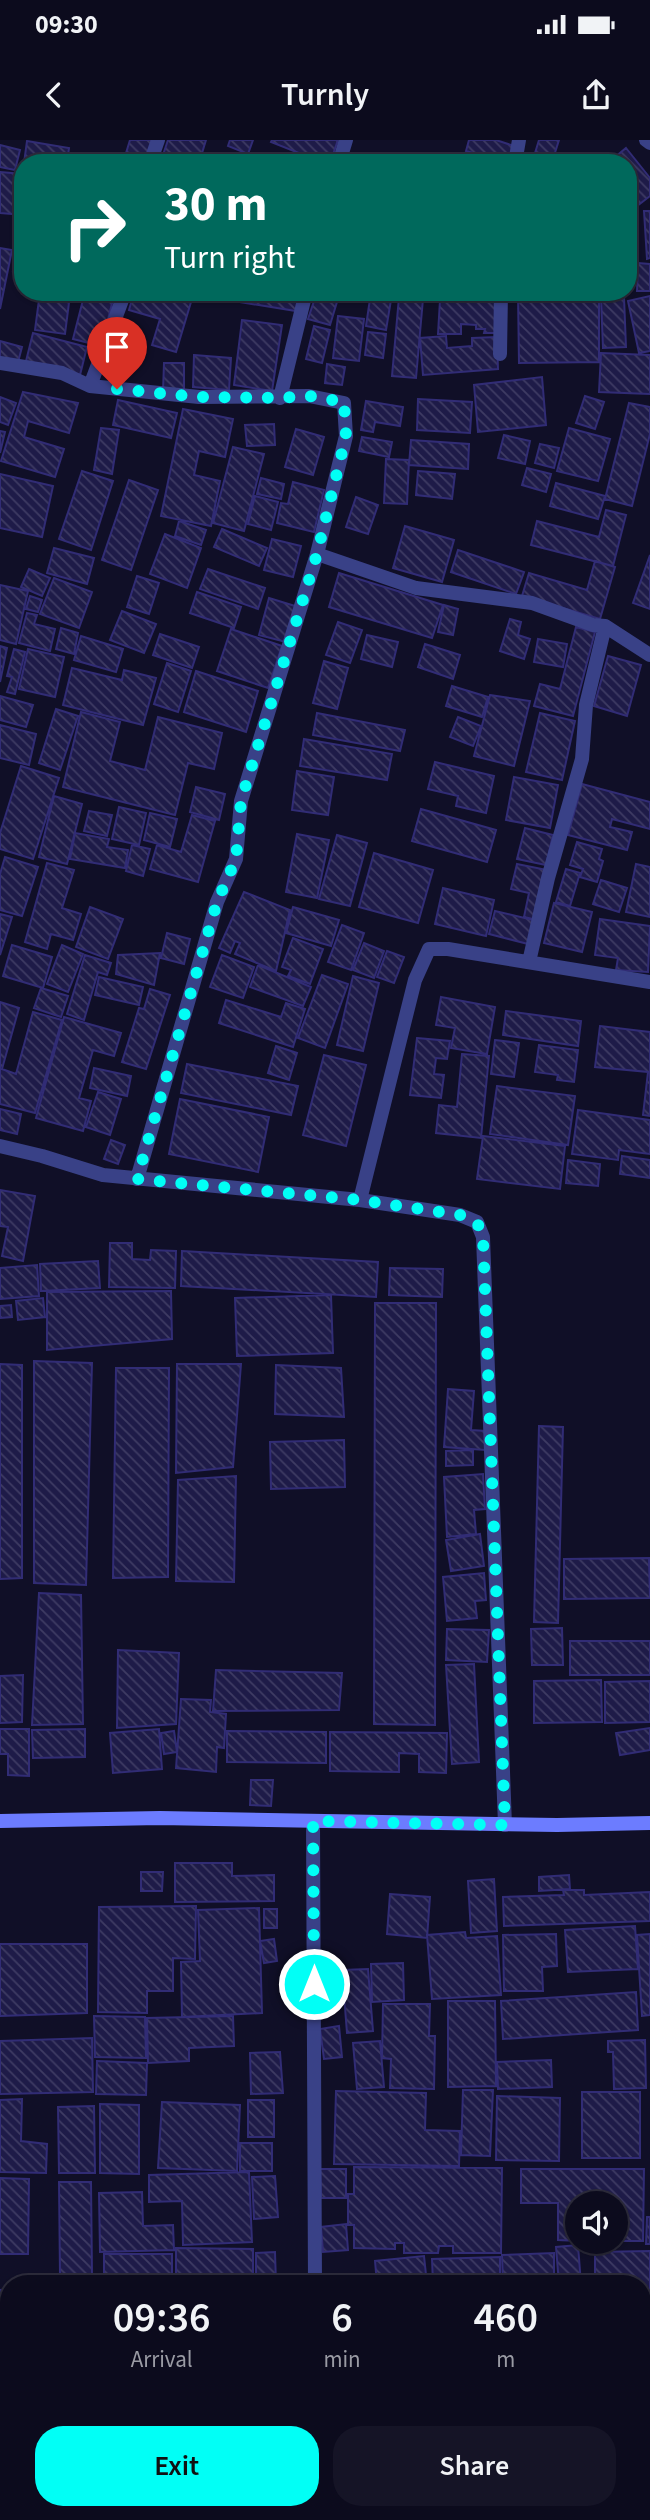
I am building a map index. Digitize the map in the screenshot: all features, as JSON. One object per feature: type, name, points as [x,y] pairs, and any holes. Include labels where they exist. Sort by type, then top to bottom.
[{"type":"street","points":[[646,140],[650,143]]},
{"type":"street","points":[[90,386],[122,301]]},
{"type":"street","points":[[280,398],[304,301]]},
{"type":"street","points":[[499,354],[501,301]]},
{"type":"street","points":[[0,363],[62,373],[90,386],[198,397],[309,396],[344,402],[346,436],[317,554],[241,801],[236,859],[217,902],[137,1179]]},
{"type":"street","points":[[317,554],[416,589],[532,603],[593,625],[605,626],[650,655]]},
{"type":"street","points":[[529,962],[548,878],[582,759],[586,705],[605,626]]},
{"type":"street","points":[[360,1200],[415,980],[429,949],[449,948],[650,982]]},
{"type":"street","points":[[0,1146],[103,1175],[360,1200],[460,1215],[477,1222],[483,1237],[505,1825]]},
{"type":"street","points":[[0,1821],[160,1818],[505,1825],[650,1822]]},
{"type":"street","points":[[313,1821],[315,2275]]},
{"type":"building","points":[[130,140],[155,140],[151,154],[126,154]]},
{"type":"building","points":[[168,140],[206,140],[202,154],[163,154]]},
{"type":"building","points":[[230,140],[253,140],[248,154],[228,146]]},
{"type":"building","points":[[338,140],[333,154],[301,154],[271,142]]},
{"type":"building","points":[[469,140],[496,140],[514,146],[512,154],[477,154],[466,151]]},
{"type":"building","points":[[539,140],[559,140],[555,154],[535,153]]},
{"type":"building","points":[[27,141],[69,148],[68,154],[25,154]]},
{"type":"building","points":[[0,145],[20,150],[19,154],[14,154],[14,170],[0,167]]},
{"type":"building","points":[[626,148],[631,154],[619,154]]},
{"type":"building","points":[[637,162],[650,178],[650,196],[637,206]]},
{"type":"building","points":[[0,172],[14,173],[14,214],[0,213]]},
{"type":"building","points":[[644,211],[650,211],[650,258],[647,259]]},
{"type":"building","points":[[0,248],[12,250],[0,309]]},
{"type":"building","points":[[638,263],[650,264],[650,291],[637,291]]},
{"type":"building","points":[[650,296],[650,351],[639,353],[628,301]]},
{"type":"building","points":[[39,301],[69,301],[65,334],[35,330]]},
{"type":"building","points":[[83,301],[113,301],[101,346],[73,339]]},
{"type":"building","points":[[132,301],[191,301],[176,352],[152,345],[160,319],[129,310]]},
{"type":"building","points":[[233,301],[298,301],[296,311]]},
{"type":"building","points":[[314,301],[337,301],[330,325],[308,319]]},
{"type":"building","points":[[370,301],[391,301],[386,330],[366,326]]},
{"type":"building","points":[[399,301],[423,301],[416,378],[392,376]]},
{"type":"building","points":[[440,301],[496,302],[495,333],[484,333],[485,329],[476,329],[476,325],[461,324],[461,334],[438,334]]},
{"type":"building","points":[[518,301],[599,301],[599,362],[519,363]]},
{"type":"building","points":[[601,301],[624,301],[626,347],[603,348]]},
{"type":"building","points":[[338,316],[364,319],[359,361],[333,358]]},
{"type":"building","points":[[242,320],[282,325],[272,391],[234,385]]},
{"type":"building","points":[[314,326],[330,330],[322,363],[306,359]]},
{"type":"building","points":[[368,332],[386,334],[383,358],[365,355]]},
{"type":"building","points":[[33,333],[87,347],[80,375],[26,361]]},
{"type":"building","points":[[446,336],[447,348],[472,346],[472,338],[497,337],[498,369],[423,375],[420,338]]},
{"type":"building","points":[[0,341],[22,347],[17,366],[0,362]]},
{"type":"building","points":[[601,353],[650,355],[650,394],[599,392]]},
{"type":"building","points":[[194,355],[231,358],[229,390],[193,387]]},
{"type":"building","points":[[164,363],[184,363],[184,391],[163,391]]},
{"type":"building","points":[[327,364],[345,367],[342,385],[325,383]]},
{"type":"building","points":[[542,377],[546,425],[478,432],[474,385]]},
{"type":"building","points":[[23,392],[78,403],[69,433],[28,421],[24,437],[64,449],[55,477],[1,461]]},
{"type":"building","points":[[585,396],[604,402],[595,429],[576,423]]},
{"type":"building","points":[[0,397],[16,403],[8,425],[0,422]]},
{"type":"building","points":[[418,399],[472,402],[470,433],[417,430]]},
{"type":"building","points":[[118,400],[177,413],[171,438],[113,425]]},
{"type":"building","points":[[366,401],[403,407],[400,426],[375,422],[373,432],[361,430]]},
{"type":"building","points":[[629,403],[650,407],[650,434],[632,506],[605,499]]},
{"type":"building","points":[[183,409],[233,419],[225,457],[199,451],[194,475],[220,481],[211,526],[161,516]]},
{"type":"building","points":[[274,424],[275,445],[247,446],[245,425]]},
{"type":"building","points":[[101,428],[119,430],[112,474],[94,470]]},
{"type":"building","points":[[569,428],[610,439],[598,481],[557,471]]},
{"type":"building","points":[[296,429],[324,437],[313,475],[285,467]]},
{"type":"building","points":[[0,431],[5,432],[0,453]]},
{"type":"building","points":[[504,435],[530,441],[525,464],[498,458]]},
{"type":"building","points":[[362,437],[392,442],[389,457],[359,451]]},
{"type":"building","points":[[411,440],[469,444],[468,469],[409,465]]},
{"type":"building","points":[[540,444],[559,448],[554,468],[535,463]]},
{"type":"building","points":[[233,447],[264,454],[244,531],[213,523]]},
{"type":"building","points":[[386,459],[409,460],[407,504],[384,503]]},
{"type":"building","points":[[527,468],[551,474],[546,492],[522,485]]},
{"type":"building","points":[[82,471],[113,481],[91,550],[59,539]]},
{"type":"building","points":[[418,471],[455,474],[452,499],[416,495]]},
{"type":"building","points":[[0,474],[53,486],[42,537],[0,528]]},
{"type":"building","points":[[261,478],[284,484],[281,499],[257,494]]},
{"type":"building","points":[[129,480],[158,490],[131,570],[102,560]]},
{"type":"building","points":[[293,482],[324,490],[314,532],[277,523],[281,503],[288,504]]},
{"type":"building","points":[[556,483],[605,496],[598,519],[550,506]]},
{"type":"building","points":[[255,496],[278,502],[271,530],[248,524]]},
{"type":"building","points":[[356,497],[378,505],[368,534],[346,527]]},
{"type":"building","points":[[606,510],[626,515],[613,566],[531,545],[537,521],[599,537]]},
{"type":"building","points":[[179,521],[206,530],[201,545],[175,536]]},
{"type":"building","points":[[405,526],[454,540],[442,582],[393,568]]},
{"type":"building","points":[[222,529],[267,548],[259,566],[214,547]]},
{"type":"building","points":[[165,534],[201,548],[187,588],[150,574]]},
{"type":"building","points":[[272,539],[301,546],[293,577],[264,570]]},
{"type":"building","points":[[54,548],[94,558],[87,584],[47,573]]},
{"type":"building","points":[[458,550],[524,572],[516,594],[451,572]]},
{"type":"building","points":[[650,555],[650,609],[633,603]]},
{"type":"building","points":[[595,561],[615,567],[600,619],[522,596],[529,573],[587,590]]},
{"type":"building","points":[[29,569],[50,578],[42,596],[21,587]]},
{"type":"building","points":[[208,569],[265,588],[258,609],[200,589]]},
{"type":"building","points":[[339,573],[443,605],[432,638],[329,607]]},
{"type":"building","points":[[137,576],[159,583],[149,614],[127,607]]},
{"type":"building","points":[[54,578],[92,592],[79,628],[40,614]]},
{"type":"building","points":[[0,585],[28,591],[16,644],[0,640]]},
{"type":"building","points":[[197,592],[241,607],[234,628],[190,613]]},
{"type":"building","points":[[30,596],[42,600],[38,612],[26,609]]},
{"type":"building","points":[[269,598],[295,606],[286,642],[259,635]]},
{"type":"building","points":[[444,605],[458,609],[453,635],[438,632]]},
{"type":"building","points":[[122,611],[156,624],[144,653],[110,640]]},
{"type":"building","points":[[27,613],[37,615],[34,624],[55,629],[50,651],[19,643]]},
{"type":"building","points":[[510,619],[521,622],[518,635],[530,639],[524,659],[500,651]]},
{"type":"building","points":[[338,622],[362,630],[350,663],[326,655]]},
{"type":"building","points":[[576,627],[595,632],[573,716],[534,706],[540,684],[560,689]]},
{"type":"building","points":[[61,628],[78,633],[74,654],[56,649]]},
{"type":"building","points":[[231,629],[282,646],[268,688],[217,671]]},
{"type":"building","points":[[160,634],[199,647],[192,668],[153,655]]},
{"type":"building","points":[[367,635],[398,642],[392,667],[361,659]]},
{"type":"building","points":[[81,636],[123,649],[116,672],[74,660]]},
{"type":"building","points":[[538,639],[567,644],[563,667],[534,662]]},
{"type":"building","points":[[425,644],[460,655],[453,679],[418,667]]},
{"type":"building","points":[[0,646],[7,648],[0,682]]},
{"type":"building","points":[[14,649],[25,652],[15,694],[7,692],[12,677],[7,676]]},
{"type":"building","points":[[28,649],[64,657],[55,697],[19,689]]},
{"type":"building","points":[[608,656],[641,665],[627,716],[594,706]]},
{"type":"building","points":[[324,661],[348,668],[337,709],[313,703]]},
{"type":"building","points":[[167,663],[191,671],[178,712],[154,704]]},
{"type":"building","points":[[72,668],[122,680],[124,670],[156,678],[143,725],[63,705]]},
{"type":"building","points":[[196,671],[258,691],[246,732],[184,712]]},
{"type":"building","points":[[452,686],[488,697],[482,717],[446,706]]},
{"type":"building","points":[[490,695],[530,701],[514,766],[474,756]]},
{"type":"building","points":[[0,696],[33,705],[26,727],[0,720]]},
{"type":"building","points":[[56,709],[78,716],[60,770],[39,763]]},
{"type":"building","points":[[81,712],[120,722],[110,761],[145,770],[158,717],[222,733],[214,769],[188,763],[175,815],[63,787]]},
{"type":"building","points":[[317,713],[405,730],[400,751],[313,735]]},
{"type":"building","points":[[540,713],[575,721],[562,780],[526,772]]},
{"type":"building","points":[[458,717],[481,726],[473,746],[450,737]]},
{"type":"building","points":[[0,725],[36,734],[29,765],[0,758]]},
{"type":"building","points":[[304,739],[392,754],[387,780],[300,766]]},
{"type":"building","points":[[435,762],[494,776],[486,813],[456,806],[458,796],[428,789]]},
{"type":"building","points":[[21,766],[59,778],[33,859],[0,849],[0,833]]},
{"type":"building","points":[[297,771],[334,777],[328,815],[292,810]]},
{"type":"building","points":[[514,777],[558,785],[550,828],[506,820]]},
{"type":"building","points":[[582,784],[650,802],[650,829],[612,819],[610,827],[632,832],[627,850],[568,835]]},
{"type":"building","points":[[196,787],[225,794],[219,820],[190,812]]},
{"type":"building","points":[[54,796],[82,804],[67,864],[39,857]]},
{"type":"building","points":[[119,807],[146,813],[139,845],[112,839]]},
{"type":"building","points":[[421,809],[496,830],[487,862],[412,841]]},
{"type":"building","points":[[89,811],[112,815],[107,836],[84,831]]},
{"type":"building","points":[[150,813],[177,819],[170,847],[144,840]]},
{"type":"building","points":[[192,815],[215,821],[198,882],[150,869],[157,845],[181,852]]},
{"type":"building","points":[[525,828],[553,835],[546,865],[517,859]]},
{"type":"building","points":[[75,833],[109,839],[107,847],[128,850],[125,868],[70,859]]},
{"type":"building","points":[[297,834],[329,840],[317,898],[286,892]]},
{"type":"building","points":[[337,835],[367,843],[350,906],[319,899]]},
{"type":"building","points":[[577,842],[602,849],[599,859],[603,861],[597,882],[580,877],[583,869],[570,865]]},
{"type":"building","points":[[132,845],[150,849],[143,876],[126,871]]},
{"type":"building","points":[[374,853],[433,870],[418,923],[359,907]]},
{"type":"building","points":[[5,857],[38,867],[22,916],[0,910],[0,874]]},
{"type":"building","points":[[47,863],[74,870],[62,908],[81,914],[73,940],[51,934],[47,949],[25,942]]},
{"type":"building","points":[[517,864],[547,870],[537,920],[524,917],[529,893],[511,889]]},
{"type":"building","points":[[636,864],[650,867],[650,917],[626,912]]},
{"type":"building","points":[[566,869],[580,873],[570,906],[556,902]]},
{"type":"building","points":[[601,880],[627,888],[619,912],[593,904]]},
{"type":"building","points":[[443,888],[494,900],[486,936],[435,924]]},
{"type":"building","points":[[244,892],[290,910],[276,971],[235,954],[240,943],[235,941],[230,953],[219,948]]},
{"type":"building","points":[[554,903],[592,912],[582,952],[544,943]]},
{"type":"building","points":[[90,907],[123,919],[108,959],[76,947]]},
{"type":"building","points":[[293,907],[339,920],[331,946],[286,933]]},
{"type":"building","points":[[495,911],[533,920],[528,944],[489,934]]},
{"type":"building","points":[[0,914],[12,917],[0,955]]},
{"type":"building","points":[[600,919],[650,926],[648,972],[616,970],[618,958],[595,955]]},
{"type":"building","points":[[342,925],[364,933],[351,970],[328,962]]},
{"type":"building","points":[[167,933],[190,939],[184,964],[161,958]]},
{"type":"building","points":[[293,938],[323,949],[310,984],[288,976],[291,970],[282,967]]},
{"type":"building","points":[[364,943],[384,951],[374,978],[353,970]]},
{"type":"building","points":[[12,945],[52,957],[43,988],[3,976]]},
{"type":"building","points":[[62,945],[83,954],[68,992],[47,984]]},
{"type":"building","points":[[387,951],[404,957],[394,983],[377,977]]},
{"type":"building","points":[[160,953],[154,985],[116,974],[118,955]]},
{"type":"building","points":[[85,955],[111,963],[107,975],[98,972],[84,1020],[67,1014]]},
{"type":"building","points":[[222,955],[254,967],[243,998],[210,987]]},
{"type":"building","points":[[258,965],[311,987],[303,1006],[250,987]]},
{"type":"building","points":[[322,975],[348,984],[325,1048],[298,1038]]},
{"type":"building","points":[[353,976],[379,983],[363,1051],[337,1045]]},
{"type":"building","points":[[99,977],[143,987],[139,1005],[95,995]]},
{"type":"building","points":[[41,988],[68,996],[61,1017],[34,1008]]},
{"type":"building","points":[[150,989],[170,995],[146,1069],[122,1062],[139,1008],[144,1009]]},
{"type":"building","points":[[441,997],[495,1007],[487,1054],[451,1048],[455,1028],[436,1025]]},
{"type":"building","points":[[226,1000],[281,1017],[286,1003],[305,1009],[293,1047],[219,1023]]},
{"type":"building","points":[[0,1002],[19,1008],[2,1069],[16,1074],[33,1012],[62,1020],[35,1113],[0,1104]]},
{"type":"building","points":[[506,1011],[581,1021],[578,1046],[503,1035]]},
{"type":"building","points":[[64,1017],[121,1033],[114,1056],[93,1050],[79,1098],[91,1101],[83,1131],[36,1118]]},
{"type":"building","points":[[600,1026],[650,1032],[650,1116],[643,1115],[648,1072],[595,1067]]},
{"type":"building","points":[[417,1038],[450,1041],[447,1059],[436,1058],[434,1074],[444,1075],[441,1098],[410,1095]]},
{"type":"building","points":[[495,1040],[519,1043],[514,1077],[491,1074]]},
{"type":"building","points":[[539,1045],[578,1050],[574,1082],[557,1080],[558,1075],[535,1072]]},
{"type":"building","points":[[276,1046],[297,1053],[289,1080],[268,1073]]},
{"type":"building","points":[[462,1054],[489,1056],[481,1138],[436,1133],[439,1105],[457,1107]]},
{"type":"building","points":[[324,1055],[366,1065],[346,1146],[303,1135]]},
{"type":"building","points":[[187,1064],[298,1086],[291,1115],[181,1093]]},
{"type":"building","points":[[94,1068],[131,1076],[127,1096],[90,1088]]},
{"type":"building","points":[[497,1086],[575,1096],[568,1145],[490,1134]]},
{"type":"building","points":[[98,1092],[121,1099],[110,1135],[86,1127]]},
{"type":"building","points":[[180,1099],[269,1117],[258,1172],[169,1154]]},
{"type":"building","points":[[0,1109],[21,1114],[17,1134],[0,1130]]},
{"type":"building","points":[[578,1110],[650,1120],[650,1154],[619,1150],[618,1160],[572,1154]]},
{"type":"building","points":[[483,1136],[565,1146],[560,1189],[477,1179]]},
{"type":"building","points":[[111,1140],[125,1145],[118,1164],[104,1159]]},
{"type":"building","points":[[622,1156],[650,1160],[650,1178],[620,1174]]},
{"type":"building","points":[[568,1160],[600,1164],[598,1186],[566,1183]]},
{"type":"building","points":[[0,1190],[35,1196],[23,1261],[2,1256],[8,1227],[0,1226]]},
{"type":"building","points":[[110,1243],[132,1243],[132,1259],[150,1260],[151,1250],[176,1251],[175,1288],[109,1287]]},
{"type":"building","points":[[182,1251],[378,1262],[376,1297],[181,1286]]},
{"type":"building","points":[[98,1261],[100,1288],[41,1291],[40,1264]]},
{"type":"building","points":[[37,1265],[39,1296],[0,1299],[0,1268]]},
{"type":"building","points":[[390,1268],[443,1269],[442,1297],[389,1295]]},
{"type":"building","points":[[171,1291],[172,1339],[47,1350],[47,1292]]},
{"type":"building","points":[[331,1295],[333,1353],[237,1356],[235,1298]]},
{"type":"building","points":[[43,1298],[45,1317],[18,1320],[16,1301]]},
{"type":"building","points":[[375,1303],[436,1303],[435,1725],[374,1724]]},
{"type":"building","points":[[11,1305],[12,1317],[0,1318],[0,1306]]},
{"type":"building","points":[[34,1361],[92,1363],[86,1585],[34,1583]]},
{"type":"building","points":[[0,1364],[22,1365],[22,1578],[0,1579]]},
{"type":"building","points":[[177,1364],[241,1364],[233,1467],[176,1473]]},
{"type":"building","points":[[276,1365],[341,1368],[344,1417],[275,1414]]},
{"type":"building","points":[[116,1368],[169,1368],[168,1577],[113,1578]]},
{"type":"building","points":[[448,1389],[474,1391],[471,1430],[486,1431],[485,1450],[444,1447]]},
{"type":"building","points":[[539,1426],[563,1427],[558,1623],[534,1622]]},
{"type":"building","points":[[344,1440],[345,1487],[271,1489],[270,1442]]},
{"type":"building","points":[[473,1450],[473,1465],[446,1466],[446,1451]]},
{"type":"building","points":[[483,1474],[485,1509],[474,1510],[476,1534],[447,1537],[444,1477]]},
{"type":"building","points":[[236,1476],[234,1582],[176,1581],[178,1480]]},
{"type":"building","points":[[480,1534],[484,1566],[451,1571],[446,1540]]},
{"type":"building","points":[[649,1558],[650,1598],[564,1599],[564,1559]]},
{"type":"building","points":[[484,1573],[486,1600],[475,1601],[477,1618],[447,1621],[443,1577]]},
{"type":"building","points":[[39,1593],[81,1595],[83,1724],[32,1725]]},
{"type":"building","points":[[562,1628],[563,1665],[532,1665],[531,1629]]},
{"type":"building","points":[[447,1629],[489,1630],[487,1662],[446,1660]]},
{"type":"building","points":[[570,1641],[650,1641],[650,1675],[570,1675]]},
{"type":"building","points":[[118,1650],[179,1653],[176,1724],[117,1728]]},
{"type":"building","points":[[474,1664],[479,1762],[452,1764],[446,1665]]},
{"type":"building","points":[[216,1670],[342,1673],[339,1710],[213,1711]]},
{"type":"building","points":[[23,1675],[22,1722],[0,1723],[0,1676]]},
{"type":"building","points":[[601,1680],[602,1722],[534,1723],[534,1681]]},
{"type":"building","points":[[650,1681],[650,1722],[605,1723],[605,1682]]},
{"type":"building","points":[[181,1699],[211,1700],[210,1712],[226,1714],[224,1748],[217,1747],[216,1772],[176,1768]]},
{"type":"building","points":[[650,1728],[650,1750],[620,1755],[616,1733]]},
{"type":"building","points":[[0,1729],[29,1729],[29,1776],[8,1775],[8,1754],[0,1754]]},
{"type":"building","points":[[85,1729],[85,1757],[33,1758],[32,1730]]},
{"type":"building","points":[[159,1729],[162,1769],[113,1773],[110,1733]]},
{"type":"building","points":[[174,1731],[177,1752],[164,1754],[161,1733]]},
{"type":"building","points":[[227,1731],[326,1732],[326,1763],[227,1762]]},
{"type":"building","points":[[330,1732],[447,1733],[446,1773],[419,1772],[419,1754],[399,1753],[399,1772],[330,1771]]},
{"type":"building","points":[[251,1780],[273,1780],[271,1806],[250,1805]]},
{"type":"building","points":[[175,1863],[232,1863],[232,1876],[274,1875],[274,1901],[175,1902]]},
{"type":"building","points":[[141,1872],[163,1872],[162,1891],[141,1891]]},
{"type":"building","points":[[569,1875],[570,1889],[539,1891],[539,1877]]},
{"type":"building","points":[[494,1879],[497,1931],[471,1933],[468,1881]]},
{"type":"building","points":[[563,1890],[584,1890],[584,1895],[650,1892],[650,1921],[504,1926],[503,1897],[564,1895]]},
{"type":"building","points":[[390,1894],[430,1897],[427,1938],[387,1934]]},
{"type":"building","points":[[196,1906],[195,1959],[173,1958],[173,1991],[147,1991],[147,2013],[98,2012],[99,1907]]},
{"type":"building","points":[[259,1908],[262,2013],[182,2017],[181,1962],[200,1961],[198,1910]]},
{"type":"building","points":[[264,1909],[277,1909],[277,1928],[264,1928]]},
{"type":"building","points":[[635,1926],[638,1969],[568,1972],[565,1930]]},
{"type":"building","points":[[465,1932],[466,1938],[497,1936],[501,1995],[432,1999],[427,1935]]},
{"type":"building","points":[[556,1934],[557,1966],[542,1967],[543,1991],[504,1991],[503,1935]]},
{"type":"building","points":[[650,1934],[650,2015],[642,2016],[637,1935]]},
{"type":"building","points":[[274,1939],[277,1961],[264,1963],[260,1941]]},
{"type":"building","points":[[0,1944],[87,1944],[87,2013],[0,2016]]},
{"type":"building","points":[[403,1963],[404,2000],[372,2002],[371,1964]]},
{"type":"building","points":[[368,1969],[373,2031],[347,2033],[342,1970]]},
{"type":"building","points":[[636,1992],[638,2030],[503,2039],[501,2001]]},
{"type":"building","points":[[448,2001],[495,2001],[496,2086],[448,2087]]},
{"type":"building","points":[[383,2004],[430,2004],[429,2036],[435,2036],[434,2089],[390,2088],[391,2059],[382,2058]]},
{"type":"building","points":[[94,2016],[145,2017],[146,2058],[95,2057]]},
{"type":"building","points":[[233,2016],[234,2046],[189,2048],[189,2061],[148,2063],[147,2018]]},
{"type":"building","points":[[339,2026],[342,2057],[324,2059],[320,2029]]},
{"type":"building","points":[[92,2038],[93,2092],[0,2094],[0,2041]]},
{"type":"building","points":[[645,2040],[646,2088],[614,2089],[613,2052],[608,2052],[608,2041]]},
{"type":"building","points":[[380,2041],[384,2087],[357,2089],[353,2043]]},
{"type":"building","points":[[280,2052],[283,2093],[251,2094],[250,2053]]},
{"type":"building","points":[[551,2060],[552,2087],[498,2089],[497,2062]]},
{"type":"building","points":[[97,2061],[147,2063],[146,2095],[96,2094]]},
{"type":"building","points":[[463,2090],[493,2090],[490,2156],[461,2155]]},
{"type":"building","points":[[336,2091],[426,2093],[425,2130],[460,2131],[459,2166],[334,2164]]},
{"type":"building","points":[[582,2092],[640,2092],[640,2158],[582,2158]]},
{"type":"building","points":[[497,2096],[560,2098],[559,2161],[496,2160]]},
{"type":"building","points":[[22,2099],[21,2141],[47,2144],[46,2173],[0,2172],[0,2100]]},
{"type":"building","points":[[248,2100],[274,2100],[274,2137],[248,2137]]},
{"type":"building","points":[[162,2102],[240,2105],[237,2171],[158,2168]]},
{"type":"building","points":[[100,2104],[139,2105],[139,2174],[100,2173]]},
{"type":"building","points":[[94,2106],[95,2173],[59,2173],[58,2107]]},
{"type":"building","points":[[240,2143],[272,2143],[272,2171],[240,2171]]},
{"type":"building","points":[[354,2167],[502,2168],[501,2253],[453,2253],[453,2246],[439,2246],[438,2253],[404,2253],[404,2243],[395,2243],[395,2249],[354,2248],[354,2225],[348,2225],[348,2194],[354,2194]]},
{"type":"building","points":[[320,2169],[346,2169],[346,2198],[321,2198]]},
{"type":"building","points":[[521,2169],[644,2169],[643,2241],[628,2241],[628,2191],[565,2191],[565,2240],[558,2240],[558,2203],[521,2203]]},
{"type":"building","points":[[249,2172],[252,2242],[183,2245],[182,2201],[149,2202],[149,2175]]},
{"type":"building","points":[[275,2176],[278,2217],[254,2219],[252,2177]]},
{"type":"building","points":[[0,2178],[29,2179],[28,2254],[0,2254]]},
{"type":"building","points":[[59,2182],[91,2182],[92,2275],[60,2275]]},
{"type":"building","points":[[142,2192],[143,2226],[173,2225],[174,2250],[100,2252],[99,2193]]},
{"type":"building","points":[[647,2217],[650,2217],[650,2244],[646,2244]]},
{"type":"building","points":[[346,2224],[348,2250],[323,2252],[321,2227]]},
{"type":"building","points":[[565,2246],[565,2254],[579,2254],[580,2275],[558,2275],[556,2247]]},
{"type":"building","points":[[176,2248],[253,2249],[253,2275],[176,2275]]},
{"type":"building","points":[[650,2251],[650,2275],[595,2275],[595,2254]]},
{"type":"building","points":[[275,2252],[276,2275],[256,2275],[256,2253]]},
{"type":"building","points":[[554,2253],[554,2275],[503,2275],[502,2255]]},
{"type":"building","points":[[104,2254],[172,2254],[172,2275],[104,2275]]},
{"type":"building","points":[[424,2256],[426,2275],[376,2275],[375,2261]]},
{"type":"building","points":[[500,2257],[500,2275],[433,2275],[432,2259]]},
{"type":"route","points":[[117,389],[198,397],[309,396],[344,402],[346,436],[317,554],[241,801],[236,859],[217,902],[137,1179],[360,1200],[460,1215],[477,1222],[483,1237],[505,1825],[313,1821],[314,1984]]}]
